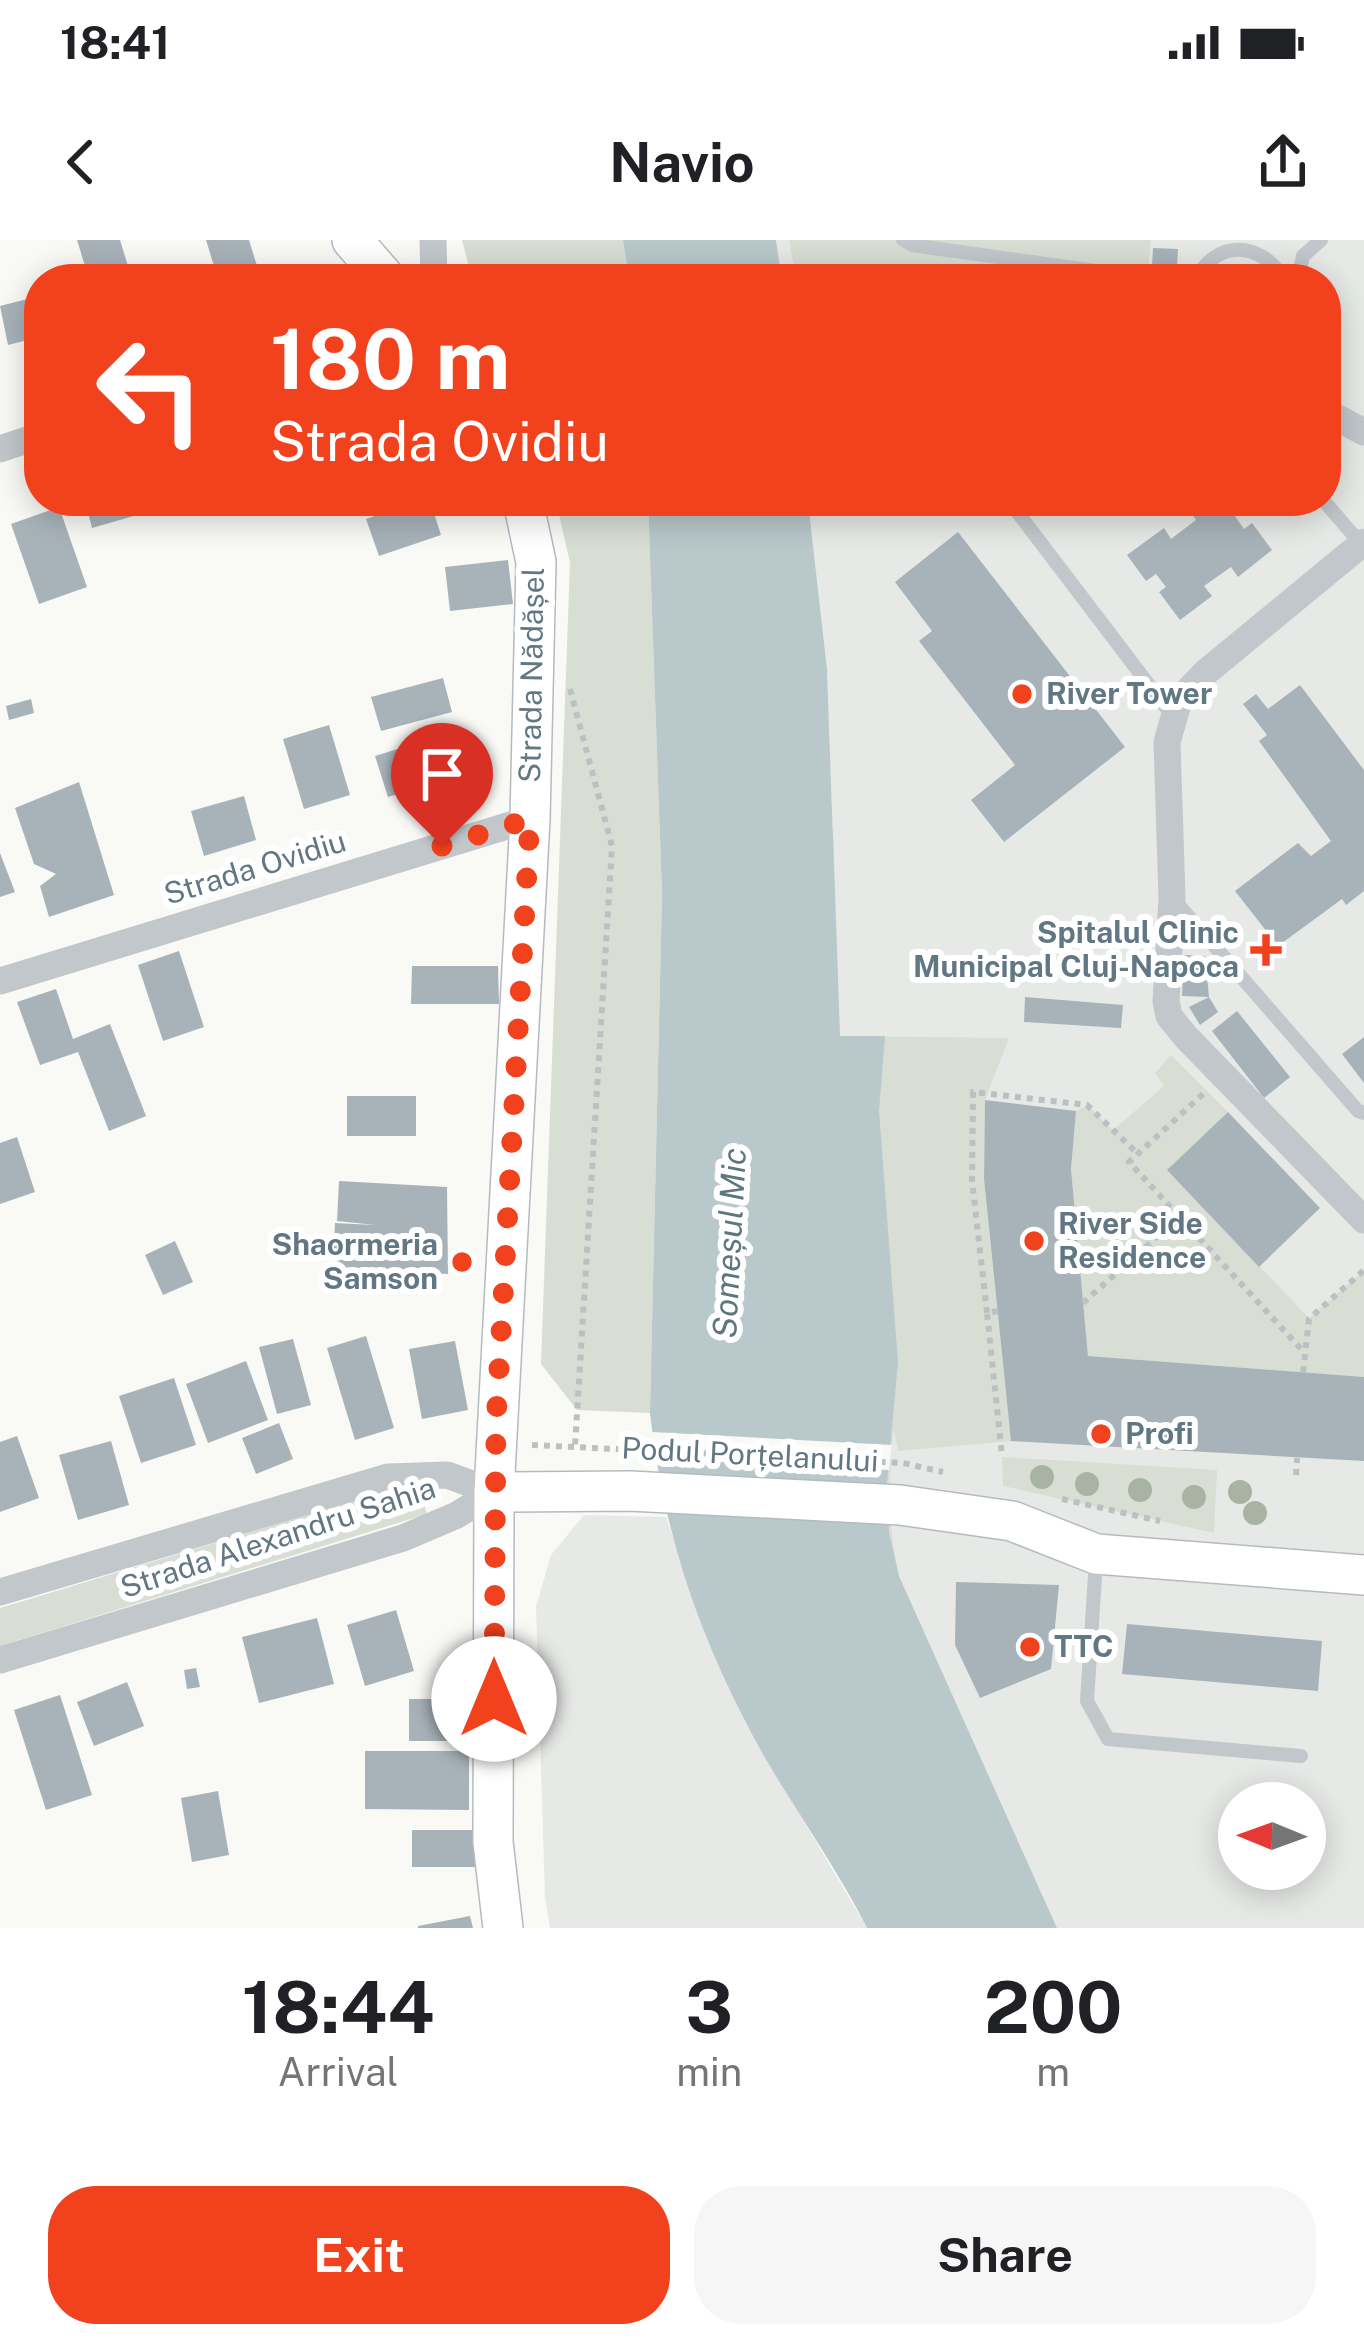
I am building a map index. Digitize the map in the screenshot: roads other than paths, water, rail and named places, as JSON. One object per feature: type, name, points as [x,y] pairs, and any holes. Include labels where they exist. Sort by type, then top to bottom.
[{"type":"street","points":[[352,240],[373,264]]},
{"type":"street","name":"Strada Nădășel","points":[[503,1928],[493,1842],[494,1492],[530,819],[536,562],[526,516]]},
{"type":"street","points":[[1362,543],[1179,700],[1167,742],[1172,898],[1166,1001],[1168,1016],[1364,1220]]},
{"type":"street","name":"Strada Ovidiu","points":[[0,981],[530,819]]},
{"type":"street","name":"Strada Alexandru Sahia","points":[[0,1592],[388,1478],[447,1475],[494,1492]]},
{"type":"street","name":"Podul Porțelanului","points":[[494,1492],[630,1491],[900,1504],[1012,1521],[1096,1554],[1364,1575]]},
{"type":"street","name":"Strada Alexandru Sahia","points":[[0,1660],[403,1538],[457,1515],[494,1492]]},
{"type":"lane","points":[[903,240],[1046,264]]},
{"type":"lane","points":[[1301,264],[1303,256],[1321,240]]},
{"type":"lane","points":[[1204,264],[1226,245],[1246,245],[1262,252],[1272,264]]},
{"type":"lane","points":[[1020,516],[1174,718]]},
{"type":"lane","points":[[1338,516],[1362,543]]},
{"type":"lane","points":[[1172,898],[1364,1113]]},
{"type":"lane","points":[[1096,1554],[1087,1701],[1108,1739],[1301,1756]]},
{"type":"water","points":[[623,240],[776,240],[780,264],[627,264]]},
{"type":"water","name":"Someșul Mic","points":[[649,516],[810,516],[827,669],[840,1036],[885,1036],[879,1111],[898,1362],[887,1483],[889,1533],[899,1576],[1057,1928],[867,1928],[745,1721],[710,1646],[672,1533],[650,1413],[662,894]]},
{"type":"place","name":"River Tower","points":[[1022,694]]},
{"type":"place","name":"Spitalul Clinic Municipal Cluj-Napoca","points":[[1266,950]]},
{"type":"place","name":"River Side Residence","points":[[1034,1241]]},
{"type":"place","name":"Shaormeria Samson","points":[[462,1262]]},
{"type":"place","name":"Profi","points":[[1101,1434]]},
{"type":"place","name":"TTC","points":[[1030,1647]]}]
